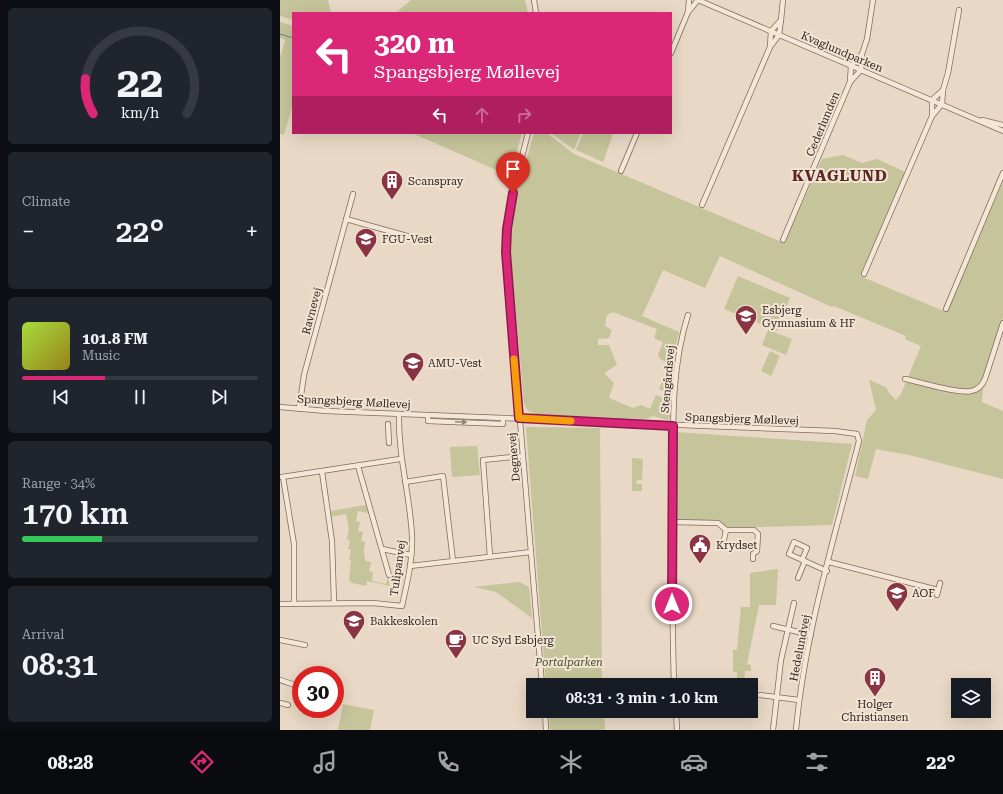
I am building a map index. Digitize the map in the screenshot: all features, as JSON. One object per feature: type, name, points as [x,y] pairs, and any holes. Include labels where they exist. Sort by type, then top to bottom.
[{"type":"street","points":[[534,0],[536,12]]},
{"type":"street","points":[[688,12],[689,0]]},
{"type":"street","points":[[672,51],[688,12],[698,0]]},
{"type":"street","name":"Kvaglundparken","points":[[698,0],[1003,131]]},
{"type":"street","points":[[702,205],[770,47],[779,35],[783,0]]},
{"type":"street","points":[[861,70],[862,54],[867,39],[873,0]]},
{"type":"street","points":[[864,274],[932,116],[942,104],[943,90],[948,73],[959,10]]},
{"type":"street","points":[[770,47],[770,31],[781,20]]},
{"type":"street","points":[[851,66],[862,54]]},
{"type":"street","name":"Cederlunden","points":[[783,240],[850,82],[851,66]]},
{"type":"street","name":"Cederlunden","points":[[850,82],[861,70]]},
{"type":"street","points":[[932,116],[932,100],[943,90]]},
{"type":"street","name":"Kvaglundparken","points":[[980,120],[1003,125]]},
{"type":"street","name":"Degnevej","points":[[528,134],[510,204],[506,252],[541,678]]},
{"type":"street","points":[[621,171],[637,134]]},
{"type":"street","points":[[946,309],[1003,173]]},
{"type":"street","name":"Ravnevej","points":[[299,409],[304,375],[353,194]]},
{"type":"street","points":[[346,219],[407,236]]},
{"type":"street","name":"Stengårdsvej","points":[[674,678],[672,624],[673,426],[677,360],[688,315]]},
{"type":"street","points":[[905,379],[962,391],[975,390],[983,384],[985,380],[1003,323]]},
{"type":"street","name":"Spangsbjerg Møllevej","points":[[280,407],[428,415],[428,421],[503,424],[503,418],[519,418],[673,426],[836,431],[854,433],[858,436]]},
{"type":"street","name":"Tulipanvej","points":[[280,604],[376,603],[402,606],[411,555],[410,511],[400,459],[398,436],[399,414]]},
{"type":"street","points":[[388,424],[389,443]]},
{"type":"street","points":[[388,437],[398,436]]},
{"type":"street","name":"Hedelundvej","points":[[796,730],[799,700],[811,635],[860,441],[858,436]]},
{"type":"street","points":[[490,556],[483,460],[523,456]]},
{"type":"street","points":[[294,603],[294,544],[281,477],[400,459]]},
{"type":"street","points":[[358,466],[389,575]]},
{"type":"street","points":[[322,472],[332,541],[334,603]]},
{"type":"street","points":[[405,482],[443,476],[453,561]]},
{"type":"street","points":[[672,522],[718,523],[726,530],[754,530],[758,534],[758,545],[757,551],[753,554],[753,559]]},
{"type":"street","points":[[724,540],[726,530]]},
{"type":"street","points":[[382,549],[411,555]]},
{"type":"street","points":[[410,566],[530,552]]},
{"type":"street","points":[[798,578],[803,560],[827,570]]},
{"type":"street","points":[[829,562],[938,590]]},
{"type":"street","points":[[937,595],[940,583]]},
{"type":"street","points":[[773,730],[776,697],[794,603]]},
{"type":"street","points":[[773,626],[811,635]]},
{"type":"street","points":[[280,640],[305,645]]},
{"type":"street","points":[[280,680],[292,684]]},
{"type":"street","points":[[760,695],[799,700]]},
{"type":"street","points":[[280,703],[288,704]]},
{"type":"street","points":[[545,718],[546,730]]},
{"type":"street","points":[[676,718],[677,730]]},
{"type":"green space","points":[[280,0],[328,0],[331,12],[292,12],[292,20],[280,16]]},
{"type":"green space","points":[[411,0],[525,0],[528,12],[397,12]]},
{"type":"green space","points":[[280,22],[292,26],[292,107],[284,135],[280,134],[280,55],[285,40],[280,38]]},
{"type":"green space","points":[[414,134],[522,134],[510,176]]},
{"type":"green space","points":[[534,134],[548,134],[574,154],[784,243],[822,159],[843,155],[862,163],[877,159],[905,172],[860,276],[946,312],[1003,182],[1003,317],[984,376],[982,402],[1003,411],[1003,479],[913,456],[876,449],[868,479],[855,476],[867,420],[876,410],[869,380],[886,387],[889,393],[896,400],[901,394],[921,346],[905,339],[906,336],[834,306],[832,307],[720,256],[705,288],[663,270],[642,316],[679,332],[672,362],[671,394],[659,389],[670,364],[661,360],[658,355],[663,342],[654,338],[657,329],[613,312],[607,315],[605,326],[612,330],[609,338],[598,339],[598,345],[609,345],[617,365],[604,373],[614,383],[609,398],[633,408],[641,405],[650,409],[656,395],[670,401],[670,418],[667,420],[653,416],[645,419],[536,414],[528,411],[524,404],[510,245],[517,193]]},
{"type":"green space","points":[[552,134],[581,134],[574,150]]},
{"type":"green space","points":[[583,134],[613,134],[603,162],[576,150]]},
{"type":"green space","points":[[738,276],[790,298],[777,331],[724,309]]},
{"type":"green space","points":[[768,330],[792,339],[786,355],[762,345]]},
{"type":"green space","points":[[770,351],[780,356],[771,376],[761,371]]},
{"type":"green space","name":"Portalparken","points":[[526,427],[600,428],[602,678],[545,678]]},
{"type":"green space","points":[[676,432],[852,444],[832,525],[728,528],[719,521],[676,520]]},
{"type":"green space","points":[[477,446],[480,475],[452,477],[450,447]]},
{"type":"green space","points":[[632,458],[643,459],[642,480],[637,480],[636,484],[642,484],[642,491],[632,491]]},
{"type":"green space","points":[[366,505],[368,513],[358,511],[356,521],[360,522],[358,531],[363,532],[361,541],[365,542],[365,561],[371,562],[369,571],[373,572],[372,581],[386,584],[388,577],[390,586],[367,581],[366,586],[352,583],[349,580],[351,560],[349,560],[351,550],[348,549],[350,540],[347,539],[349,529],[346,514],[331,517],[331,511]]},
{"type":"green space","points":[[778,569],[776,605],[759,605],[747,664],[751,665],[751,671],[745,671],[744,678],[737,678],[737,672],[733,672],[733,650],[737,650],[741,607],[750,607],[750,573]]},
{"type":"green space","points":[[519,582],[529,587],[532,618],[496,592],[474,587]]},
{"type":"green space","points":[[344,704],[374,710],[370,730],[338,730],[340,718],[344,718]]},
{"type":"green space","points":[[549,718],[604,718],[605,730],[550,730]]},
{"type":"waterway","points":[[280,34],[292,38]]},
{"type":"slow traffic","points":[[514,359],[519,418],[571,421]]},
{"type":"place","name":"Scanspray","points":[[392,200]]},
{"type":"place","name":"FGU-Vest","points":[[366,258]]},
{"type":"place","name":"Esbjerg Gymnasium & HF","points":[[746,336]]},
{"type":"place","name":"AMU-Vest","points":[[413,382]]},
{"type":"place","name":"Krydset","points":[[700,564]]},
{"type":"place","name":"AOF","points":[[897,612]]},
{"type":"place","name":"Bakkeskolen","points":[[354,640]]},
{"type":"place","name":"UC Syd Esbjerg","points":[[456,660]]},
{"type":"place","name":"Holger Christiansen","points":[[875,698]]},
{"type":"district","name":"KVAGLUND","points":[[840,176]]},
{"type":"route","points":[[513,193],[507,229],[506,272],[519,418],[673,426],[672,604]]}]
